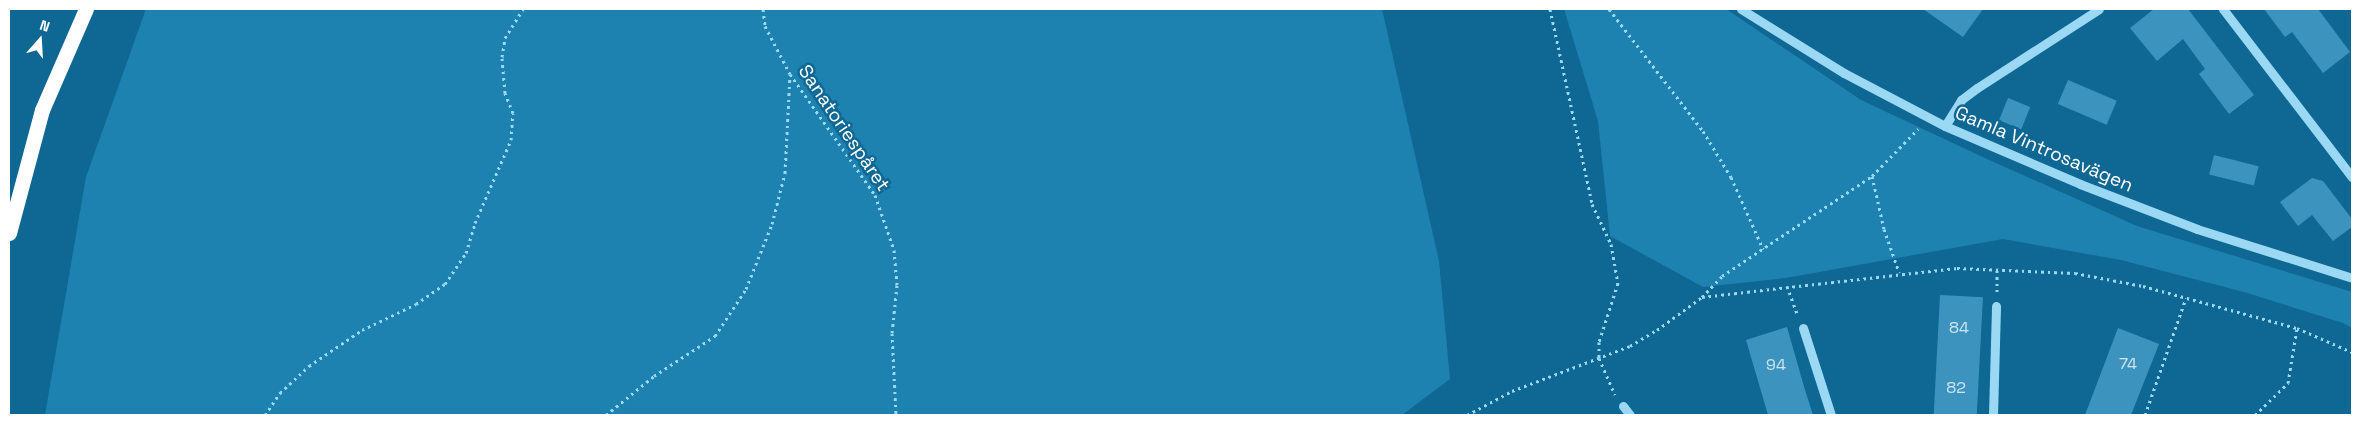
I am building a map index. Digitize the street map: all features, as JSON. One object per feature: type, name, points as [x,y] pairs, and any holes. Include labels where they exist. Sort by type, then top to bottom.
[{"type":"highway","points":[[9,234],[42,110],[86,9]]},
{"type":"street","name":"Gamla Vintrosavägen","points":[[1741,9],[1844,74],[1945,126],[2197,229],[2352,278]]},
{"type":"street","points":[[1945,126],[1961,100],[2099,9]]},
{"type":"street","points":[[2223,9],[2352,176]]},
{"type":"street","points":[[1993,415],[1996,306]]},
{"type":"street","points":[[1803,328],[1831,415]]},
{"type":"street","points":[[1623,406],[1630,415]]},
{"type":"path","points":[[265,415],[280,393],[309,366],[362,330],[416,304],[445,284],[466,253],[474,223],[511,140],[513,113],[505,93],[502,57],[505,38],[524,9]]},
{"type":"path","name":"Sanatoriespåret","points":[[763,9],[765,26],[790,74],[875,195],[894,250],[897,285],[892,333],[896,415]]},
{"type":"path","points":[[1550,9],[1592,204],[1610,244],[1618,283],[1599,342],[1599,358],[1610,388],[1623,406]]},
{"type":"path","points":[[1608,9],[1703,131],[1731,177],[1763,249]]},
{"type":"path","points":[[606,415],[654,376],[715,336],[746,289],[772,224],[785,173],[790,74]]},
{"type":"path","points":[[1467,415],[1512,391],[1599,358],[1657,330],[1702,298],[1722,276],[1872,176],[1929,118]]},
{"type":"path","points":[[1872,176],[1884,229],[1899,272]]},
{"type":"path","points":[[1702,298],[1899,272],[1957,268],[2083,274],[2186,298],[2296,328],[2352,352]]},
{"type":"path","points":[[1996,306],[1997,269]]},
{"type":"path","points":[[1787,286],[1803,328]]},
{"type":"path","points":[[2145,415],[2186,298]]},
{"type":"path","points":[[2256,415],[2288,383],[2296,328]]},
{"type":"shaded area","points":[[146,9],[1382,9],[1439,261],[1450,379],[1402,415],[45,415],[86,177]]},
{"type":"shaded area","points":[[1564,9],[1726,9],[1861,100],[1987,159],[2137,226],[2352,292],[2352,328],[2343,323],[2244,292],[2121,260],[2003,239],[1786,278],[1703,287],[1610,236],[1598,121]]},
{"type":"building","points":[[1923,9],[1983,9],[1963,37]]},
{"type":"building","points":[[2154,9],[2188,9],[2254,95],[2229,114],[2199,74],[2205,69],[2183,39],[2157,61],[2130,28]]},
{"type":"building","points":[[2264,9],[2318,9],[2350,52],[2323,73],[2292,32],[2285,37]]},
{"type":"building","points":[[2068,80],[2117,101],[2107,125],[2058,104]]},
{"type":"building","points":[[2008,98],[2030,107],[2021,129],[1999,120]]},
{"type":"building","points":[[2214,155],[2259,166],[2254,186],[2209,174]]},
{"type":"building","points":[[2312,178],[2323,181],[2352,219],[2352,227],[2333,241],[2312,215],[2298,226],[2280,202]]},
{"type":"building","points":[[1940,295],[1983,297],[1977,415],[1934,415]]},
{"type":"building","points":[[1787,327],[1813,415],[1768,415],[1746,340]]},
{"type":"building","points":[[2118,328],[2159,344],[2131,415],[2085,415]]}]
